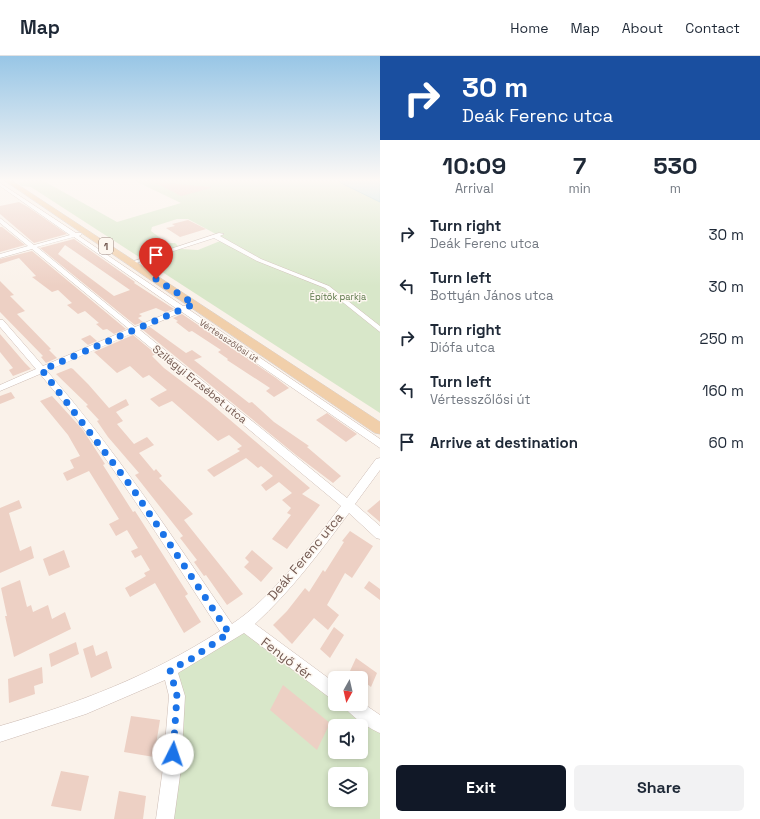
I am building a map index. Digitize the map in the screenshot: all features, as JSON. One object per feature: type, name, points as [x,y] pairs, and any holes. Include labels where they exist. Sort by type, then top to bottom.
[{"type":"main road","name":"Vértesszőlősi út","points":[[61,216],[131,263],[188,307],[380,429]]},
{"type":"street","name":"Vértesszőlősi út","points":[[46,216],[75,236],[188,307],[380,444]]},
{"type":"street","name":"Szilágyi Erzsébet utca","points":[[2,224],[348,505],[380,534]]},
{"type":"street","points":[[0,256],[86,232]]},
{"type":"street","points":[[131,263],[224,233]]},
{"type":"street","points":[[215,236],[259,260],[327,287],[380,330]]},
{"type":"street","points":[[0,388],[188,307]]},
{"type":"street","points":[[0,322],[42,370],[133,489],[229,633]]},
{"type":"street","name":"Deák Ferenc utca","points":[[0,734],[101,701],[170,670],[191,659],[244,624],[282,586],[348,505],[380,462]]},
{"type":"street","name":"Fenyő tér","points":[[244,624],[328,688]]},
{"type":"street","points":[[165,819],[172,768],[177,696],[170,670]]},
{"type":"street","points":[[361,711],[380,725]]},
{"type":"green space","name":"Építők parkja","points":[[75,216],[106,216],[117,222],[139,216],[380,216],[380,413]],"holes":[[[177,219],[188,219],[225,239],[198,250],[181,249],[175,243],[167,243],[151,231],[152,227]]]},
{"type":"green space","points":[[244,624],[328,688],[328,711],[361,711],[380,725],[380,819],[165,819],[170,670]]},
{"type":"building","points":[[2,216],[40,216],[67,234],[34,243]]},
{"type":"building","points":[[188,220],[206,229],[180,237],[166,228],[175,226],[172,224]]},
{"type":"building","points":[[0,227],[2,227],[25,245],[0,252]]},
{"type":"building","points":[[74,239],[135,282],[134,283],[174,309],[165,312],[156,308],[139,314],[142,316],[138,318],[143,322],[135,325],[40,248]],"holes":[[[65,245],[130,290],[114,296],[58,254]]]},
{"type":"building","points":[[32,251],[126,329],[114,334],[107,329],[103,330],[96,324],[99,323],[85,311],[78,314],[67,305],[72,303],[58,290],[52,292],[32,277],[36,276],[19,258],[0,264],[0,259]]},
{"type":"building","points":[[0,281],[14,295],[10,296],[25,311],[17,314],[51,349],[49,350],[57,358],[46,363],[41,357],[43,356],[0,312]]},
{"type":"building","points":[[182,314],[289,388],[274,397],[266,391],[270,388],[227,360],[228,359],[218,352],[221,350],[192,331],[189,332],[176,322],[178,321],[173,318]]},
{"type":"building","points":[[150,327],[186,353],[192,350],[202,357],[194,360],[249,403],[252,402],[274,422],[309,446],[307,447],[341,476],[333,483],[296,455],[143,330]]},
{"type":"building","points":[[0,334],[31,369],[13,376],[9,370],[13,368],[0,352]]},
{"type":"building","points":[[90,335],[97,341],[88,345],[81,339]]},
{"type":"building","points":[[133,335],[156,354],[152,356],[164,368],[209,402],[310,488],[302,494],[320,505],[287,549],[272,539],[291,515],[287,513],[291,508],[282,500],[292,493],[279,482],[266,491],[261,485],[273,476],[261,466],[258,468],[246,458],[214,477],[207,470],[240,451],[237,449],[242,446],[229,435],[218,441],[172,401],[159,407],[150,399],[167,390],[149,375],[143,378],[130,366],[117,373],[94,352]]},
{"type":"building","points":[[71,368],[88,384],[109,408],[126,399],[129,405],[116,412],[123,421],[117,424],[134,444],[147,437],[154,445],[139,453],[154,471],[156,469],[162,476],[159,478],[193,514],[184,520],[243,594],[227,605],[206,575],[204,576],[194,562],[197,560],[180,538],[183,536],[135,475],[139,473],[108,437],[97,421],[99,420],[86,406],[88,405],[56,374]]},
{"type":"building","points":[[11,392],[15,398],[0,404],[0,396]]},
{"type":"building","points":[[52,396],[83,430],[133,512],[135,511],[188,594],[185,596],[201,622],[184,633],[155,583],[130,597],[125,588],[146,576],[144,573],[150,570],[141,555],[135,558],[131,551],[138,548],[127,530],[116,536],[109,524],[119,519],[89,471],[67,481],[63,473],[74,468],[70,460],[80,456],[68,435],[40,401]]},
{"type":"building","points":[[327,413],[357,434],[346,442],[316,420]]},
{"type":"building","points":[[19,500],[22,508],[9,513],[20,551],[31,546],[34,558],[0,573],[0,508]]},
{"type":"building","points":[[380,500],[380,522],[367,511]]},
{"type":"building","points":[[350,531],[373,546],[352,578],[345,573],[327,605],[339,615],[328,630],[314,618],[292,644],[273,625],[287,611],[305,588],[309,592],[323,570],[325,572],[344,542],[342,541]]},
{"type":"building","points":[[64,550],[70,567],[49,576],[43,559]]},
{"type":"building","points":[[252,550],[273,568],[261,582],[244,567],[249,562],[245,558]]},
{"type":"building","points":[[20,580],[27,607],[31,605],[33,612],[48,605],[52,619],[65,612],[71,629],[14,657],[5,616],[7,616],[1,588]]},
{"type":"building","points":[[369,581],[380,589],[380,600],[364,588]]},
{"type":"building","points":[[334,627],[344,635],[330,658],[320,649]]},
{"type":"building","points":[[76,642],[79,654],[51,667],[49,654]]},
{"type":"building","points":[[93,645],[96,656],[107,651],[112,668],[91,678],[83,649]]},
{"type":"building","points":[[356,658],[377,673],[371,687],[368,685],[368,671],[350,671]]},
{"type":"building","points":[[42,667],[43,683],[34,686],[35,694],[9,703],[8,679]]},
{"type":"building","points":[[283,685],[328,721],[328,727],[317,750],[270,710]]},
{"type":"building","points":[[131,716],[160,720],[154,757],[124,752]]},
{"type":"building","points":[[61,771],[89,776],[81,811],[51,806]]},
{"type":"building","points":[[119,791],[146,796],[143,819],[114,819]]},
{"type":"route","points":[[156,279],[194,304],[42,370],[133,489],[229,633],[191,659],[170,670],[177,696],[173,754]]}]
